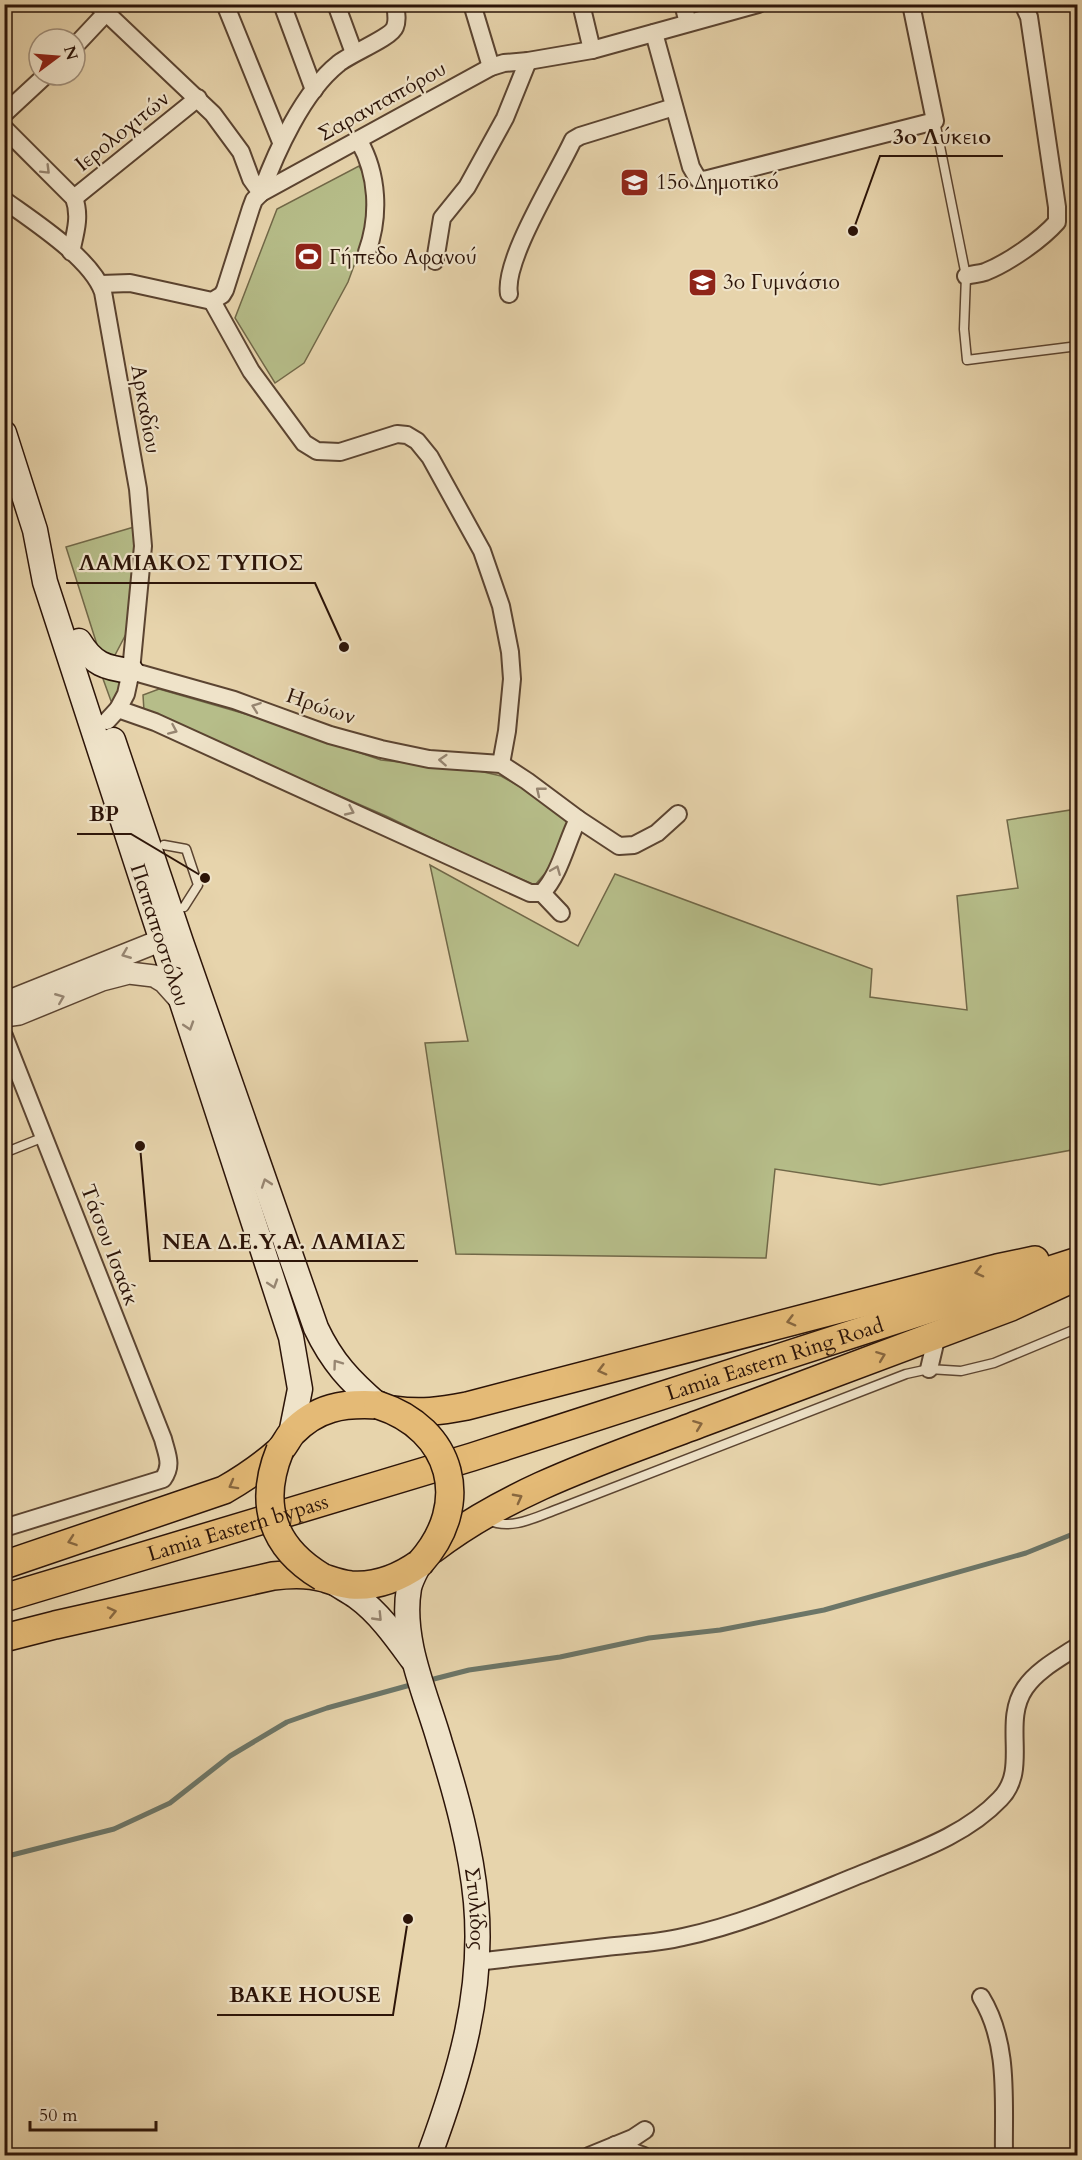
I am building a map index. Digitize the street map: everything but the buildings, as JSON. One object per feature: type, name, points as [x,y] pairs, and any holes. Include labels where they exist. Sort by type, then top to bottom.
[{"type":"main road","name":"Παπαποστόλου","points":[[4,433],[35,530],[57,579],[106,718],[172,941],[225,1066],[320,1336],[326,1350],[343,1373],[386,1408]]},
{"type":"main road","name":"Παπαποστόλου","points":[[35,530],[45,582],[106,718]]},
{"type":"main road","points":[[78,641],[95,662],[109,668],[131,671]]},
{"type":"main road","name":"Παπαποστόλου","points":[[172,941],[181,1001],[291,1337],[300,1389],[286,1442]]},
{"type":"main road","points":[[4,1565],[224,1490],[244,1479],[309,1419],[330,1408],[354,1404],[415,1413],[433,1413],[987,1270],[1077,1251]]},
{"type":"main road","points":[[4,1638],[273,1576],[292,1574],[349,1585],[368,1585],[387,1581],[404,1574],[450,1536],[481,1517],[557,1477],[1011,1307],[1077,1273]]},
{"type":"main road","name":"Lamia Eastern Ring Road","points":[[4,1598],[1077,1273]]},
{"type":"main road","points":[[386,1408],[410,1419],[424,1431],[444,1462],[449,1480],[450,1498],[447,1516],[441,1534],[426,1556]]},
{"type":"main road","points":[[286,1442],[272,1470],[268,1491],[270,1513],[277,1533],[288,1551],[304,1566],[327,1579]]},
{"type":"main road","name":"Στυλίδος","points":[[426,1556],[410,1587],[409,1633],[415,1663],[453,1788],[468,1850],[476,1902],[476,1962],[469,2026],[460,2066],[429,2156]]},
{"type":"main road","name":"Στυλίδος","points":[[327,1579],[358,1597],[375,1613],[396,1636],[415,1663]]},
{"type":"street","points":[[225,4],[281,142]]},
{"type":"street","points":[[282,4],[314,90]]},
{"type":"street","points":[[336,4],[354,52]]},
{"type":"street","points":[[4,200],[41,225],[101,284],[130,283],[212,301],[222,295],[225,290],[254,200],[261,193],[281,142],[314,90],[337,64],[354,52],[393,32],[397,21],[395,4]]},
{"type":"street","points":[[472,4],[490,67]]},
{"type":"street","points":[[581,4],[592,50]]},
{"type":"street","points":[[683,4],[688,23]]},
{"type":"street","name":"Σαρανταπόρου","points":[[261,193],[490,67],[592,50],[758,4]]},
{"type":"street","points":[[654,33],[691,168],[698,179],[704,180],[935,121],[911,4]]},
{"type":"street","points":[[966,276],[985,272],[1010,259],[1049,231],[1057,222],[1057,207],[1029,17],[1023,4]]},
{"type":"street","points":[[87,30],[102,9],[198,98],[227,131],[241,152],[251,179],[261,193]]},
{"type":"street","points":[[435,261],[442,218],[467,187],[505,118],[528,61]]},
{"type":"street","points":[[4,114],[33,87]]},
{"type":"street","name":"Ιερολοχιτών","points":[[74,198],[198,98]]},
{"type":"street","points":[[509,294],[507,282],[523,238],[573,140],[579,135],[674,107]]},
{"type":"street","points":[[4,128],[74,198],[77,224],[71,252]]},
{"type":"street","points":[[359,141],[367,154],[374,178],[374,233],[367,252]]},
{"type":"street","name":"Αρκαδίου","points":[[101,284],[132,456],[143,546],[131,671],[126,694],[106,718]]},
{"type":"street","points":[[212,301],[251,370],[304,443],[317,451],[340,452],[397,434],[407,435],[417,441],[430,457],[482,551],[501,606],[510,652],[512,679],[501,764],[619,846],[634,844],[657,833],[678,814]]},
{"type":"street","name":"Ηρώων","points":[[131,671],[234,700],[330,735],[381,749],[429,759],[501,764]]},
{"type":"street","points":[[106,718],[165,726],[480,872],[530,893],[542,893],[561,913]]},
{"type":"street","points":[[542,893],[550,884],[578,819]]},
{"type":"street","points":[[4,1008],[12,1000],[172,941]]},
{"type":"street","points":[[4,1016],[19,1014],[102,980],[129,973],[154,976],[164,982],[181,1001]]},
{"type":"street","name":"Τάσου Ισαάκ","points":[[4,1036],[10,1069],[44,1137],[163,1439],[169,1461],[169,1471],[163,1479],[4,1528]]},
{"type":"street","points":[[929,1369],[937,1335]]},
{"type":"street","points":[[476,1962],[681,1938],[722,1928],[764,1914],[911,1854],[968,1826],[998,1802],[1007,1793],[1013,1781],[1015,1749],[1013,1721],[1018,1700],[1026,1686],[1077,1646]]},
{"type":"street","points":[[981,1997],[991,2013],[999,2036],[1002,2055],[1004,2156]]},
{"type":"street","points":[[589,2156],[633,2138],[645,2130]]},
{"type":"street","points":[[615,2145],[644,2156]]},
{"type":"lane","points":[[935,121],[966,276],[964,329],[968,360],[1077,346]]},
{"type":"lane","points":[[164,845],[186,849],[198,885],[184,907]]},
{"type":"lane","points":[[6,1149],[44,1137]]},
{"type":"lane","points":[[481,1517],[501,1526],[513,1525],[906,1374],[929,1369],[961,1371],[993,1363],[1077,1328]]},
{"type":"green space","name":"Γήπεδο Αφανού","points":[[359,166],[367,181],[366,233],[348,282],[304,363],[275,383],[235,318],[277,209]]},
{"type":"green space","points":[[134,527],[137,542],[126,634],[115,655],[105,657],[99,651],[66,547]]},
{"type":"green space","points":[[102,676],[126,678],[116,703],[111,701]]},
{"type":"green space","points":[[159,689],[249,715],[381,760],[475,770],[501,776],[531,793],[570,822],[553,864],[535,885],[481,862],[386,816],[144,711],[143,695]]},
{"type":"green space","points":[[1077,809],[1077,1149],[880,1185],[775,1169],[766,1258],[456,1254],[425,1043],[468,1041],[430,865],[578,946],[615,874],[872,969],[870,997],[967,1010],[957,896],[1018,888],[1007,820]]},
{"type":"waterway","points":[[426,1681],[469,1670],[560,1657],[649,1638],[720,1630],[824,1610],[1026,1553],[1078,1532]]},
{"type":"waterway","points":[[4,1857],[114,1829],[170,1803],[230,1756],[287,1722],[327,1708],[414,1684]]},
{"type":"place","name":"15ο Δημοτικό","points":[[635,182]]},
{"type":"place","name":"3ο Λύκειο","points":[[853,231]]},
{"type":"place","name":"Γήπεδο Αφανού","points":[[308,257]]},
{"type":"place","name":"3ο Γυμνάσιο","points":[[702,282]]},
{"type":"place","name":"ΛΑΜΙΑΚΟΣ ΤΥΠΟΣ","points":[[344,647]]},
{"type":"place","name":"BP","points":[[205,878]]},
{"type":"place","name":"ΝΕΑ Δ.Ε.Υ.Α. ΛΑΜΙΑΣ","points":[[140,1146]]},
{"type":"place","name":"BAKE HOUSE","points":[[408,1919]]}]
